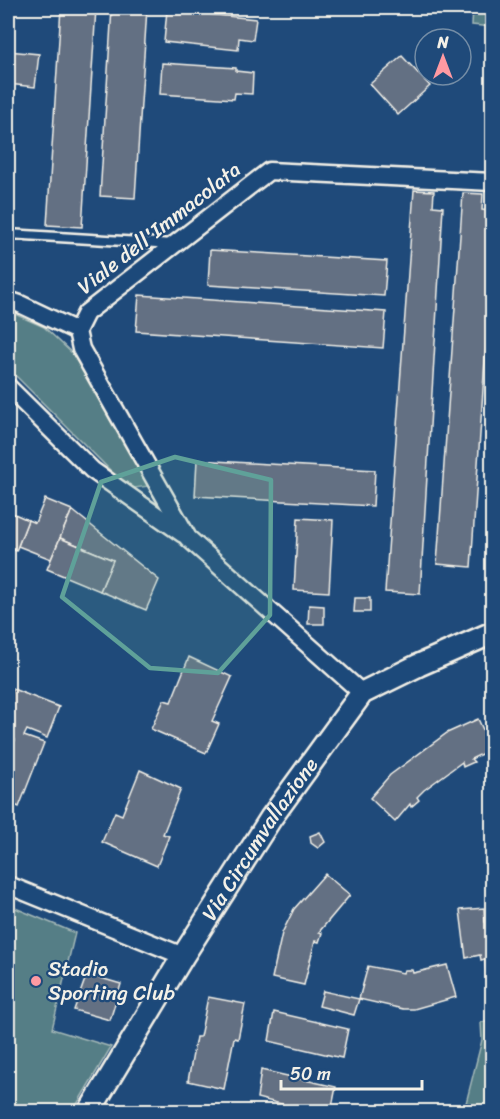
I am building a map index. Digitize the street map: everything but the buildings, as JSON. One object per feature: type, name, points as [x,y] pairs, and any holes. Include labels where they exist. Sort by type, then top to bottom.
[{"type":"street","name":"Viale dell'Immacolata","points":[[77,331],[86,313],[269,171],[492,182]]},
{"type":"street","points":[[8,300],[77,331],[81,349],[188,538]]},
{"type":"street","points":[[8,387],[92,470],[188,538],[362,693]]},
{"type":"street","name":"Via Circumvallazione","points":[[89,1112],[183,956],[271,818],[362,693],[492,633]]},
{"type":"street","points":[[8,885],[183,956]]},
{"type":"lane","points":[[8,234],[176,244]]},
{"type":"highlighted area","points":[[175,457],[271,480],[270,615],[218,673],[150,668],[62,597],[101,482]]},
{"type":"green space","points":[[473,8],[492,8],[492,27],[472,25]]},
{"type":"green space","points":[[8,311],[44,327],[74,355],[149,486],[134,488],[124,484],[8,368]]},
{"type":"green space","name":"Stadio Sporting Club","points":[[8,905],[75,933],[52,1029],[111,1047],[73,1111],[8,1111]]},
{"type":"green space","points":[[481,1022],[492,1022],[492,1111],[464,1111],[482,1040]]},
{"type":"place","name":"Stadio Sporting Club","points":[[36,981]]}]
